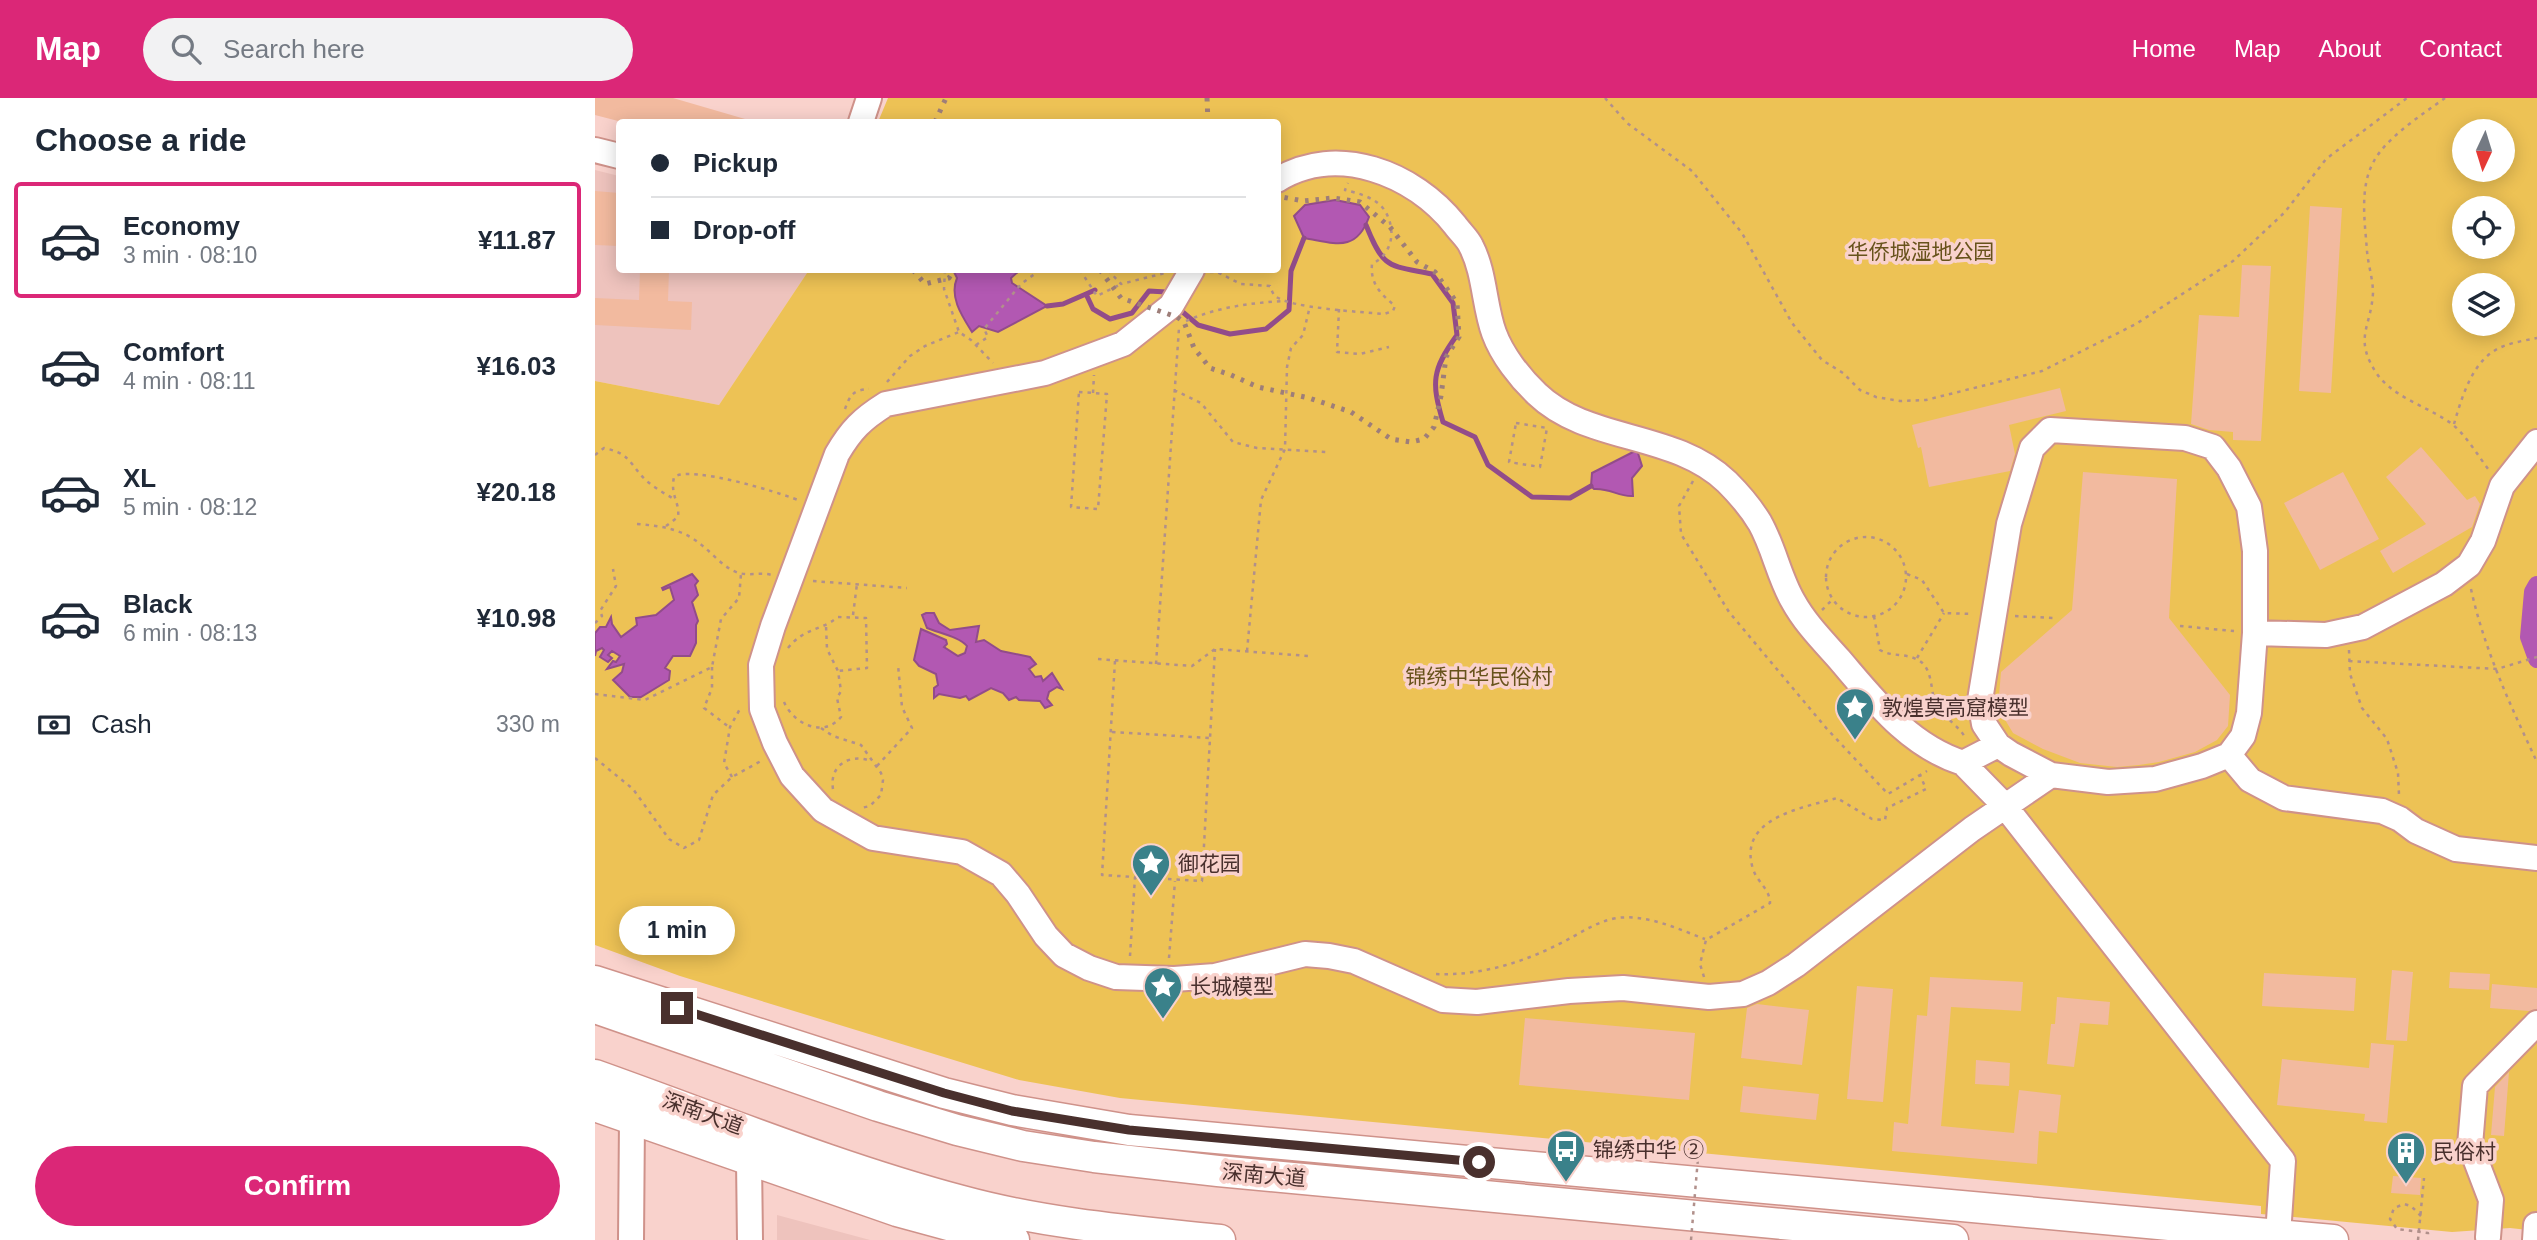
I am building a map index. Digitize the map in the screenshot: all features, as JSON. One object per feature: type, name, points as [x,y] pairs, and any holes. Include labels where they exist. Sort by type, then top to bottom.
[{"type":"main road","points":[[595,981],[944,1093],[1012,1111],[1129,1130],[2333,1240]]},
{"type":"main road","points":[[654,1001],[774,1070]]},
{"type":"main road","name":"深南大道","points":[[595,1008],[957,1130],[1024,1146],[1217,1171],[1953,1240]]},
{"type":"main road","name":"深南大道","points":[[595,1075],[829,1159],[963,1201],[1039,1217],[1220,1240]]},
{"type":"main road","points":[[595,1083],[643,1124]]},
{"type":"main road","points":[[595,1106],[897,1211],[1014,1240]]},
{"type":"main road","points":[[1217,1171],[1331,1149]]},
{"type":"main road","points":[[803,1179],[879,1195],[963,1201]]},
{"type":"street","points":[[862,119],[869,98]]},
{"type":"street","points":[[595,150],[616,155]]},
{"type":"street","points":[[1281,178],[1294,170],[1328,162],[1355,164],[1405,181],[1445,212],[1471,246],[1494,333],[1507,359],[1537,395],[1563,412],[1607,430],[1678,450],[1703,462],[1727,482],[1748,505],[1760,524],[1784,582],[1808,623],[1885,713],[1914,737],[1962,759],[2004,805],[2284,1161],[2277,1235]]},
{"type":"street","points":[[1191,273],[1179,312],[1123,344],[1045,373],[886,404],[865,417],[850,432],[837,454],[761,665],[772,697],[762,709],[780,754],[792,776],[823,810],[873,838],[962,852],[1002,874],[1046,936],[1064,955],[1089,968],[1116,976],[1168,979],[1215,976],[1305,954],[1354,961],[1443,1000],[1477,1002],[1569,991],[1622,988],[1709,997],[1743,994],[1768,984],[1796,965],[2004,805],[2050,775]]},
{"type":"street","points":[[2050,430],[2185,439],[2213,447],[2229,468],[2249,507],[2255,551],[2255,633],[2249,713],[2242,736],[2228,755],[2202,766],[2155,779],[2108,782],[2050,775],[1998,744],[1984,724],[1980,700],[2009,524],[2032,448],[2050,430]]},
{"type":"street","points":[[2255,633],[2326,635],[2363,627],[2444,584],[2469,565],[2483,541],[2502,486],[2537,442]]},
{"type":"street","points":[[1962,759],[1998,744]]},
{"type":"street","points":[[2228,755],[2250,780],[2284,797],[2382,811],[2400,819],[2416,831],[2456,849],[2537,858]]},
{"type":"street","points":[[2488,1237],[2491,1199],[2470,1145],[2475,1086],[2537,1023]]},
{"type":"street","points":[[631,1240],[643,1124]]},
{"type":"street","points":[[750,1240],[757,1164]]},
{"type":"street","points":[[757,1164],[763,1240]]},
{"type":"path","points":[[1605,98],[1627,123],[1692,172],[1742,233],[1792,323],[1822,360],[1843,373],[1860,390],[1876,397],[1900,401],[1926,400],[2042,371],[2136,324],[2233,261],[2285,212],[2326,159],[2407,98]]},
{"type":"path","points":[[2445,98],[2392,141],[2372,163],[2364,204],[2368,268],[2373,291],[2363,337],[2365,350],[2378,376],[2402,395],[2454,425],[2502,486]]},
{"type":"path","points":[[1156,664],[1179,312],[1196,317],[1247,303],[1285,301],[1384,314],[1393,311],[1395,306],[1378,291],[1371,274],[1372,264],[1387,254],[1391,245],[1390,227],[1384,209],[1364,195],[1345,190],[1355,164]]},
{"type":"path","points":[[944,273],[944,289],[959,332],[976,345],[1010,381]]},
{"type":"path","points":[[976,345],[988,337],[983,329],[1021,284],[1035,273]]},
{"type":"path","points":[[1082,273],[1097,296],[1121,284]]},
{"type":"path","points":[[1247,651],[1261,500],[1285,449],[1290,348],[1303,335],[1310,306]]},
{"type":"path","points":[[1339,309],[1337,352],[1360,354],[1389,347]]},
{"type":"path","points":[[2454,425],[2467,388],[2485,359],[2494,351],[2537,338]]},
{"type":"path","points":[[1174,390],[1201,403],[1233,442],[1257,447],[1327,452]]},
{"type":"path","points":[[1079,392],[1107,394],[1098,509],[1071,506],[1079,392]]},
{"type":"path","points":[[1516,423],[1547,428],[1540,467],[1509,462],[1516,423]]},
{"type":"path","points":[[595,455],[604,448],[619,452],[632,461],[641,475],[674,499]]},
{"type":"path","points":[[1703,462],[1679,506],[1681,534],[1729,612],[1826,729],[1888,794],[1920,775],[1962,759],[1965,736],[1934,700],[1929,672],[1917,659],[1888,655],[1880,650],[1874,616]]},
{"type":"path","points":[[666,526],[678,517],[679,511],[671,488],[674,477],[678,474],[696,474],[769,489],[817,507]]},
{"type":"path","points":[[637,524],[666,526],[685,533],[702,544],[721,563],[740,574],[763,573],[790,580],[908,588]]},
{"type":"path","points":[[1872,537],[1896,550],[1903,561],[1906,574],[1900,599],[1891,609],[1874,616],[1853,615],[1841,609],[1832,600],[1827,587],[1825,574],[1836,550],[1846,542],[1859,538],[1872,537]]},
{"type":"path","points":[[2469,565],[2475,607],[2500,668],[2511,707],[2537,762]]},
{"type":"path","points":[[595,623],[602,616],[600,611],[616,586],[613,569]]},
{"type":"path","points":[[730,727],[705,708],[712,688],[712,667],[721,619],[739,598],[740,574]]},
{"type":"path","points":[[853,617],[857,584]]},
{"type":"path","points":[[1917,659],[1944,613]]},
{"type":"path","points":[[786,656],[789,646],[803,632],[826,626],[838,617],[866,618],[867,668],[838,671]]},
{"type":"path","points":[[821,728],[835,723],[841,717],[837,698],[841,691],[838,671],[827,649],[826,626]]},
{"type":"path","points":[[2179,626],[2255,633]]},
{"type":"path","points":[[2354,629],[2349,648],[2350,674],[2362,708],[2388,739],[2398,773],[2400,819]]},
{"type":"path","points":[[1115,661],[1102,875],[1202,881],[1215,649]]},
{"type":"path","points":[[1098,659],[1192,666],[1215,649],[1308,656]]},
{"type":"path","points":[[2349,661],[2500,668],[2537,657]]},
{"type":"path","points":[[877,766],[912,728],[902,707],[898,665]]},
{"type":"path","points":[[595,694],[645,700],[712,667]]},
{"type":"path","points":[[732,777],[724,763],[730,727],[739,708],[772,697],[795,720],[821,728],[867,751],[883,780],[881,795],[870,806],[855,809]]},
{"type":"path","points":[[1110,732],[1210,738]]},
{"type":"path","points":[[595,758],[633,789],[669,839],[684,848],[699,840],[713,795],[732,777],[756,763],[780,754]]},
{"type":"path","points":[[836,797],[833,775],[842,763],[856,758],[871,761]]},
{"type":"path","points":[[1709,997],[1700,964],[1706,940],[1770,902],[1770,895],[1755,877],[1748,854],[1757,833],[1777,816],[1837,798],[1872,819],[1885,820],[1887,808],[1926,789],[1920,775]]},
{"type":"path","points":[[1129,977],[1135,877]]},
{"type":"path","points":[[1168,979],[1175,880]]},
{"type":"path","points":[[1431,973],[1457,975],[1514,964],[1560,944],[1590,925],[1619,918],[1646,919],[1706,940]]},
{"type":"path","points":[[1691,1240],[1698,1158]]},
{"type":"path","points":[[2418,1240],[2424,1178]]},
{"type":"path","points":[[2420,1216],[2407,1205],[2396,1206],[2390,1215],[2391,1222],[2397,1229],[2428,1233],[2428,1237]]},
{"type":"shaded area","points":[[595,170],[616,175],[616,273],[807,273],[719,405],[595,381]]},
{"type":"shaded area","points":[[1335,200],[1360,205],[1369,217],[1358,236],[1343,243],[1304,238],[1294,216],[1305,205]]},
{"type":"shaded area","points":[[954,273],[1017,273],[1011,278],[1012,283],[1047,306],[998,332],[979,326],[972,332],[956,299],[957,278]]},
{"type":"shaded area","points":[[1637,450],[1642,466],[1632,478],[1633,496],[1594,489],[1591,486],[1592,473]]},
{"type":"shaded area","points":[[692,574],[698,581],[695,585],[698,595],[692,602],[698,621],[696,643],[690,656],[673,656],[665,668],[670,671],[669,680],[641,697],[630,697],[613,680],[622,672],[624,664],[607,669],[620,656],[612,651],[608,655],[612,658],[608,662],[600,657],[604,650],[602,648],[596,651],[595,656],[595,633],[600,627],[606,627],[611,617],[612,624],[621,637],[637,625],[636,618],[656,615],[674,600],[670,587],[663,590],[662,588]]},
{"type":"shaded area","points":[[934,613],[939,623],[950,630],[979,626],[976,642],[984,640],[1001,651],[1030,657],[1036,664],[1029,669],[1035,677],[1041,676],[1043,681],[1052,673],[1062,689],[1057,687],[1049,692],[1047,699],[1052,705],[1045,708],[1040,701],[1019,700],[1016,697],[1009,700],[1003,693],[991,688],[969,700],[966,696],[960,698],[939,694],[934,698],[934,688],[938,685],[936,674],[919,666],[914,660],[921,629],[946,640],[944,647],[958,656],[965,653],[967,646],[927,628],[922,615]]},
{"type":"shaded area","points":[[777,1215],[870,1240],[777,1240]]},
{"type":"green space","name":"锦绣中华民俗村","points":[[888,98],[2537,98],[2537,1231],[2510,1228],[2452,1232],[2261,1214],[2261,1206],[1120,1098],[1019,1080],[680,976],[595,945],[595,381],[719,405],[807,273],[1281,273],[1281,119],[879,119]]},
{"type":"building","points":[[595,98],[673,98],[745,119],[616,120],[595,115]]},
{"type":"building","points":[[595,191],[616,193],[616,246],[595,245]]},
{"type":"building","points":[[2310,206],[2342,208],[2331,393],[2299,391]]},
{"type":"building","points":[[2242,265],[2271,266],[2261,441],[2233,440],[2233,432],[2209,430],[2191,424],[2199,315],[2239,317]]},
{"type":"building","points":[[640,273],[669,273],[668,301],[692,302],[691,330],[595,325],[595,298],[639,300]]},
{"type":"building","points":[[2060,388],[2066,411],[2009,425],[2015,454],[2010,471],[1929,487],[1921,447],[1918,448],[1912,425]]},
{"type":"building","points":[[2421,447],[2467,500],[2475,496],[2480,504],[2472,527],[2393,573],[2380,551],[2426,524],[2386,477]]},
{"type":"building","points":[[2083,472],[2177,479],[2169,618],[2230,695],[2228,726],[2217,740],[2195,752],[2139,765],[2117,767],[2080,763],[2043,749],[2013,733],[1998,708],[2001,672],[2072,610]]},
{"type":"building","points":[[2343,472],[2379,539],[2320,570],[2284,503]]},
{"type":"building","points":[[2392,970],[2413,972],[2407,1041],[2386,1040]]},
{"type":"building","points":[[2450,972],[2490,974],[2489,990],[2449,988]]},
{"type":"building","points":[[2264,973],[2356,978],[2354,1011],[2262,1006]]},
{"type":"building","points":[[1930,977],[2023,982],[2021,1011],[1951,1007],[1941,1126],[2014,1133],[2019,1090],[2061,1095],[2057,1133],[2039,1131],[2037,1164],[1892,1151],[1894,1122],[1908,1124],[1917,1015],[1927,1016]]},
{"type":"building","points":[[2492,984],[2537,988],[2537,1009],[2529,1011],[2490,1008]]},
{"type":"building","points":[[1857,986],[1893,989],[1883,1102],[1847,1099]]},
{"type":"building","points":[[2057,997],[2110,1002],[2108,1025],[2080,1023],[2074,1067],[2047,1064]]},
{"type":"building","points":[[1757,1004],[1809,1010],[1802,1065],[1741,1058],[1747,1008]]},
{"type":"building","points":[[1525,1018],[1695,1033],[1689,1100],[1519,1085]]},
{"type":"building","points":[[2371,1043],[2394,1045],[2387,1123],[2364,1121],[2365,1114],[2277,1105],[2282,1059],[2369,1068]]},
{"type":"building","points":[[1976,1060],[2010,1063],[2009,1086],[1975,1084]]},
{"type":"building","points":[[2509,1072],[2504,1136],[2491,1135],[2495,1087]]},
{"type":"building","points":[[1743,1086],[1819,1094],[1816,1120],[1740,1112]]},
{"type":"building","name":"民俗村","points":[[2393,1176],[2421,1178],[2420,1195],[2391,1193]]},
{"type":"waterway","points":[[1366,225],[1383,258],[1397,266],[1432,274],[1453,303],[1457,335],[1438,367],[1436,377],[1443,422],[1475,437],[1488,465],[1532,497],[1570,498],[1591,486]]},
{"type":"waterway","points":[[1178,308],[1198,325],[1230,334],[1266,329],[1289,310],[1291,271],[1304,238]]},
{"type":"waterway","points":[[1095,290],[1086,294],[1093,309],[1110,319],[1132,313],[1149,291],[1168,294]]},
{"type":"waterway","points":[[1047,306],[1063,304],[1086,294]]},
{"type":"waterway","points":[[2537,585],[2533,592],[2529,637],[2537,659]]},
{"type":"railway","points":[[936,119],[946,98]]},
{"type":"railway","points":[[1207,98],[1208,119]]},
{"type":"railway","points":[[1102,273],[1121,298],[1177,317],[1184,322],[1194,348],[1210,368],[1258,387],[1309,398],[1351,412],[1391,439],[1411,442],[1424,439],[1434,427],[1446,357],[1459,337],[1457,303],[1435,272],[1417,262],[1390,227],[1360,202],[1333,198],[1303,201],[1281,197]]},
{"type":"railway","points":[[916,273],[925,284],[949,278],[952,273]]},
{"type":"place","name":"敦煌莫高窟模型","points":[[1855,741]]},
{"type":"place","name":"御花园","points":[[1151,897]]},
{"type":"place","name":"长城模型","points":[[1163,1020]]},
{"type":"place","name":"锦绣中华 ②","points":[[1566,1183]]},
{"type":"place","name":"民俗村","points":[[2406,1185]]},
{"type":"route","points":[[677,1008],[944,1093],[1012,1111],[1129,1130],[1479,1162]]},
{"type":"park label","name":"华侨城湿地公园","points":[[1921,251]]}]
